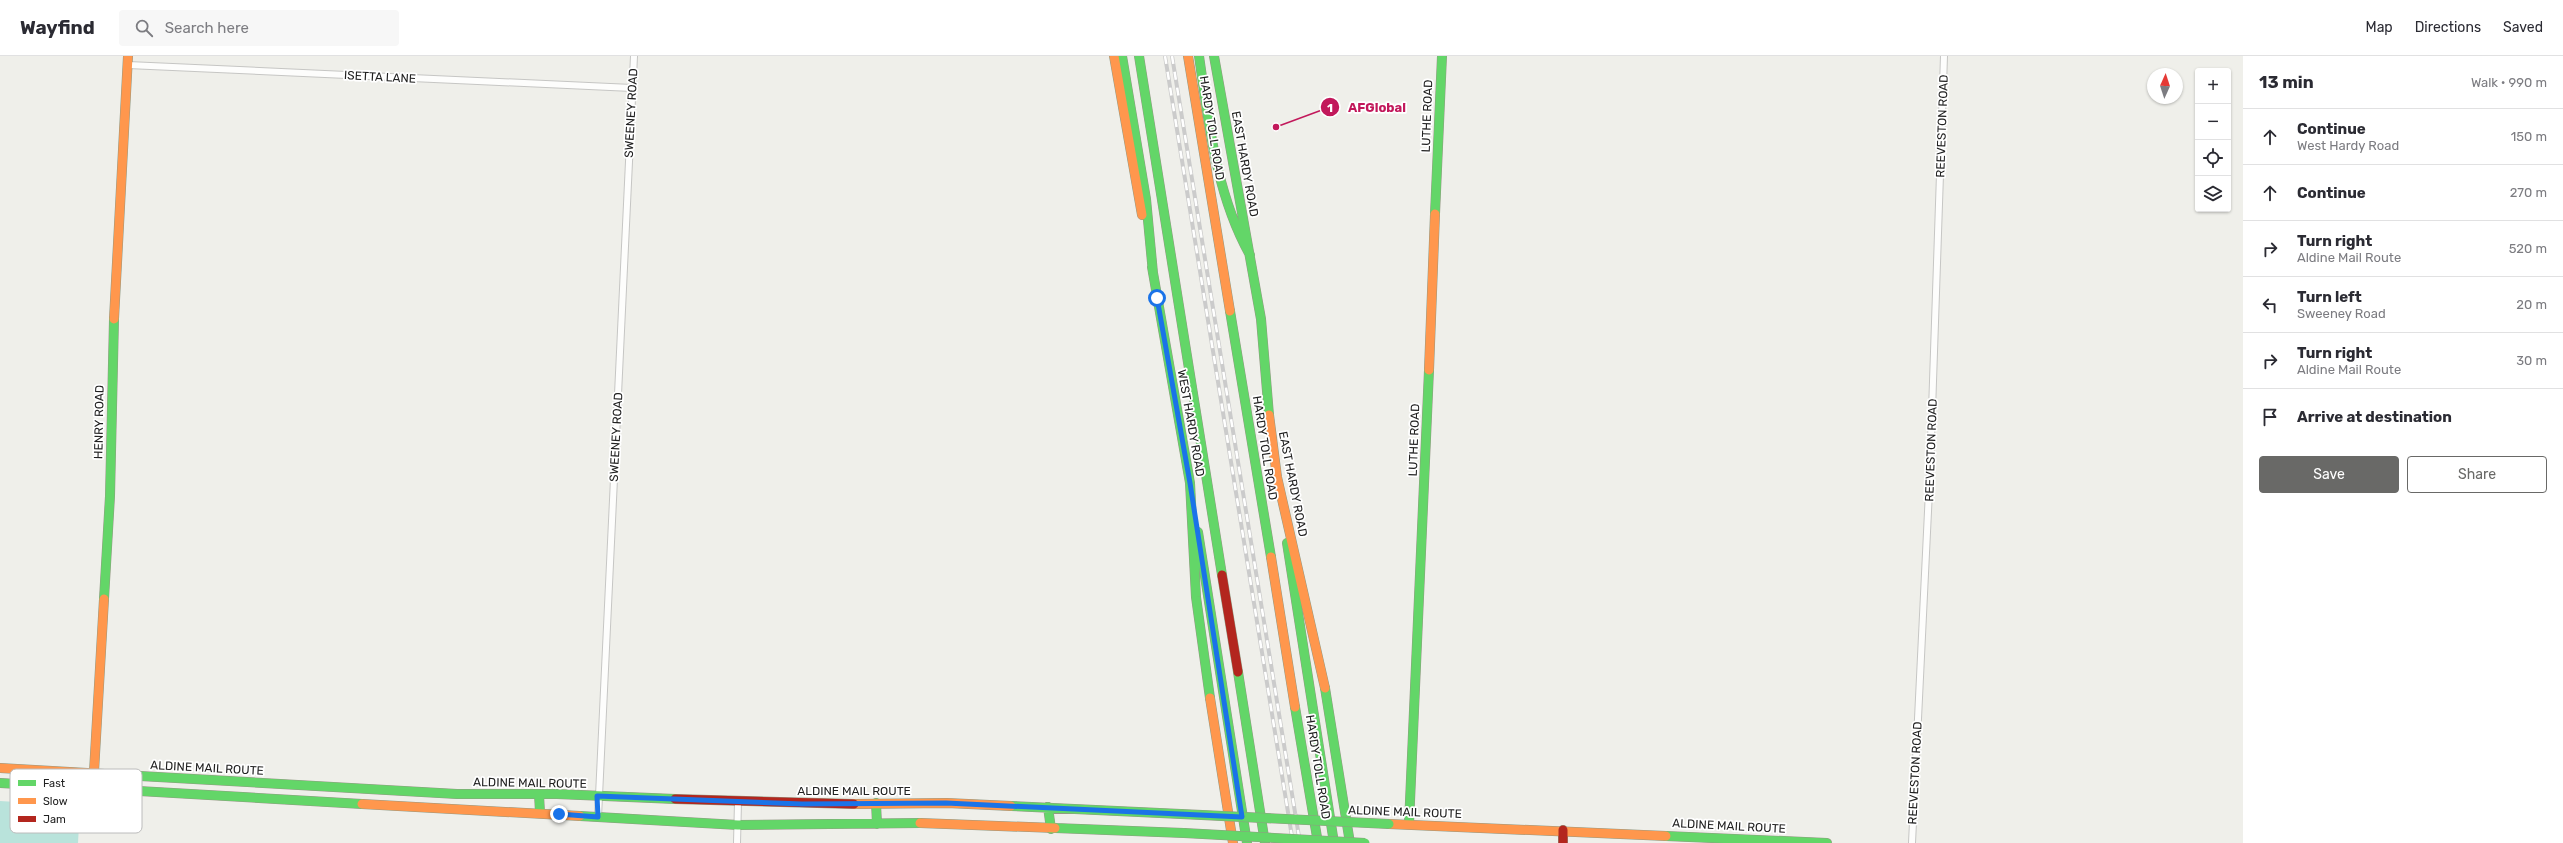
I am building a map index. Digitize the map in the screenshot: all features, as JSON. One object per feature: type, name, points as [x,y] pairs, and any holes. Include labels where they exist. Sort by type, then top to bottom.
[{"type":"main road","name":"WEST HARDY ROAD","points":[[1114,56],[1190,483],[1197,605],[1206,675],[1233,843]]},
{"type":"main road","points":[[1122,56],[1146,199],[1153,272]]},
{"type":"main road","points":[[1139,56],[1265,843]]},
{"type":"main road","name":"HARDY TOLL ROAD","points":[[1188,56],[1318,843]]},
{"type":"main road","points":[[1199,56],[1212,134],[1226,199],[1240,241],[1250,255]]},
{"type":"main road","name":"EAST HARDY ROAD","points":[[1214,56],[1261,319],[1270,434],[1277,477],[1321,662],[1350,843]]},
{"type":"main road","name":"LUTHE ROAD","points":[[1409,824],[1442,56]]},
{"type":"main road","name":"HENRY ROAD","points":[[94,769],[110,496],[114,305],[128,60]]},
{"type":"main road","points":[[1277,477],[1334,842]]},
{"type":"main road","points":[[1190,483],[1246,840]]},
{"type":"main road","name":"ALDINE MAIL ROUTE","points":[[0,768],[16,769]]},
{"type":"main road","name":"ALDINE MAIL ROUTE","points":[[142,777],[457,794],[539,794],[802,804],[876,803],[1048,808],[1330,822],[1563,830],[1715,840],[1827,843]]},
{"type":"main road","points":[[0,783],[10,784]]},
{"type":"main road","points":[[247,783],[247,798]]},
{"type":"main road","points":[[400,790],[401,805]]},
{"type":"main road","points":[[142,792],[401,805],[738,825],[918,823],[1184,833],[1246,840],[1365,843]]},
{"type":"main road","points":[[539,794],[540,813]]},
{"type":"main road","points":[[876,803],[877,824]]},
{"type":"main road","points":[[1048,808],[1051,829]]},
{"type":"main road","points":[[1563,830],[1563,843]]},
{"type":"street","name":"SWEENEY ROAD","points":[[598,817],[597,796],[634,56]]},
{"type":"street","name":"REEVESTON ROAD","points":[[1912,843],[1930,470],[1944,56]]},
{"type":"street","name":"ISETTA LANE","points":[[128,60],[632,88]]},
{"type":"street","points":[[737,843],[738,802]]},
{"type":"shaded area","points":[[0,801],[10,802],[10,833],[79,833],[78,843],[0,843]]},
{"type":"railway","points":[[1165,56],[1293,843]]},
{"type":"railway","points":[[1172,56],[1300,843]]},
{"type":"traffic: fast","points":[[1122,56],[1146,199],[1153,273]]},
{"type":"traffic: fast","points":[[1139,56],[1222,575]]},
{"type":"traffic: fast","points":[[1199,56],[1206,107],[1222,183],[1238,232],[1250,255]]},
{"type":"traffic: fast","points":[[1214,56],[1261,319],[1269,415]]},
{"type":"traffic: fast","points":[[1435,214],[1442,56]]},
{"type":"traffic: fast","points":[[1152,267],[1190,483],[1196,597],[1210,698]]},
{"type":"traffic: fast","points":[[1230,311],[1271,557]]},
{"type":"traffic: fast","points":[[104,599],[110,496],[114,319]]},
{"type":"traffic: fast","points":[[1409,824],[1429,370]]},
{"type":"traffic: fast","points":[[1198,532],[1247,843]]},
{"type":"traffic: fast","points":[[1287,543],[1334,843]]},
{"type":"traffic: fast","points":[[1238,672],[1265,843]]},
{"type":"traffic: fast","points":[[1325,688],[1350,843]]},
{"type":"traffic: fast","points":[[1295,707],[1318,843]]},
{"type":"traffic: fast","points":[[142,776],[457,794],[557,794],[675,799]]},
{"type":"traffic: fast","points":[[0,783],[10,784]]},
{"type":"traffic: fast","points":[[142,791],[362,804]]},
{"type":"traffic: fast","points":[[539,794],[540,813]]},
{"type":"traffic: fast","points":[[876,803],[877,824]]},
{"type":"traffic: fast","points":[[1011,806],[1181,814]]},
{"type":"traffic: fast","points":[[1048,807],[1051,829]]},
{"type":"traffic: fast","points":[[1181,814],[1389,824]]},
{"type":"traffic: fast","points":[[580,816],[738,825],[920,823]]},
{"type":"traffic: fast","points":[[1055,828],[1184,833]]},
{"type":"traffic: fast","points":[[1184,833],[1365,843]]},
{"type":"traffic: fast","points":[[1666,836],[1827,843]]},
{"type":"traffic: slow","points":[[114,319],[128,56]]},
{"type":"traffic: slow","points":[[1114,56],[1142,215]]},
{"type":"traffic: slow","points":[[1188,56],[1230,311]]},
{"type":"traffic: slow","points":[[1429,370],[1435,214]]},
{"type":"traffic: slow","points":[[1269,415],[1277,477],[1325,688]]},
{"type":"traffic: slow","points":[[1271,557],[1295,707]]},
{"type":"traffic: slow","points":[[94,769],[104,599]]},
{"type":"traffic: slow","points":[[1210,698],[1233,843]]},
{"type":"traffic: slow","points":[[0,768],[17,769]]},
{"type":"traffic: slow","points":[[854,804],[947,803],[1011,806]]},
{"type":"traffic: slow","points":[[362,804],[580,816]]},
{"type":"traffic: slow","points":[[920,823],[1055,828]]},
{"type":"traffic: slow","points":[[1389,824],[1666,836]]},
{"type":"traffic: jam","points":[[1222,575],[1238,672]]},
{"type":"traffic: jam","points":[[675,799],[854,804]]},
{"type":"traffic: jam","points":[[1563,830],[1563,843]]},
{"type":"place","name":"AFGlobal","points":[[1276,127]]},
{"type":"route","points":[[559,814],[598,817],[597,796],[802,804],[946,803],[1242,817],[1230,731],[1190,483],[1157,298]]}]
